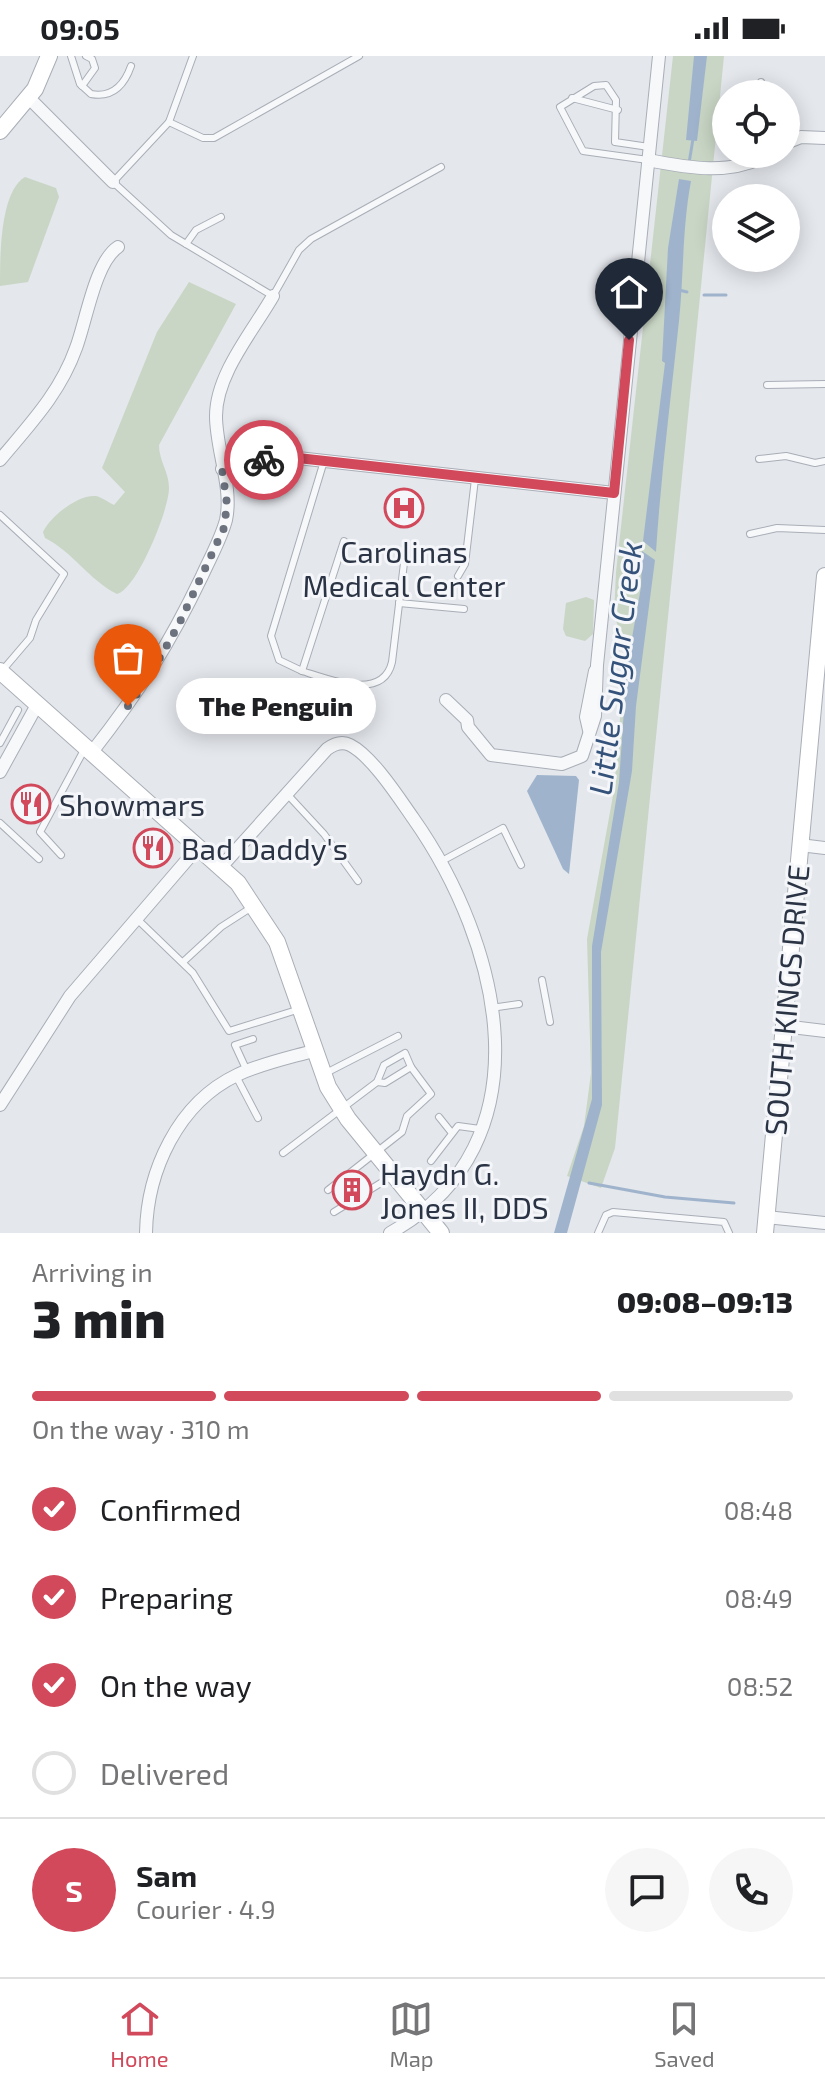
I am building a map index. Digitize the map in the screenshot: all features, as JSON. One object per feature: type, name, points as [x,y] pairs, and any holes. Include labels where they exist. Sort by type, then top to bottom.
[{"type":"street","points":[[0,131],[29,98],[41,79],[49,56]]},
{"type":"street","points":[[468,727],[491,755],[562,764],[582,756],[599,685],[597,665],[659,56]]},
{"type":"street","points":[[29,98],[113,182]]},
{"type":"street","points":[[800,137],[825,138]]},
{"type":"street","points":[[649,153],[664,163],[712,168]]},
{"type":"street","points":[[0,460],[59,387],[76,350],[104,262],[118,247]]},
{"type":"street","points":[[89,749],[148,679],[179,624],[224,528],[227,504],[217,400],[223,382],[273,296]]},
{"type":"street","points":[[222,469],[272,459],[324,461],[614,493]]},
{"type":"street","name":"SOUTH KINGS DRIVE","points":[[765,1225],[821,656],[825,576]]},
{"type":"street","points":[[1,672],[222,866],[255,905],[283,956],[313,1051],[340,1107],[441,1233]]},
{"type":"street","points":[[0,772],[37,705]]},
{"type":"street","points":[[222,866],[334,744],[349,744],[387,783],[440,862],[469,926],[491,1008],[496,1076],[483,1130],[464,1168],[424,1212],[390,1233]]},
{"type":"street","points":[[800,845],[825,848]]},
{"type":"street","points":[[0,1105],[52,1020],[199,846]]},
{"type":"street","points":[[783,1026],[825,1031]]},
{"type":"street","points":[[146,1233],[154,1177],[169,1143],[196,1106],[241,1074],[313,1051]]},
{"type":"street","points":[[765,1225],[825,1223]]},
{"type":"lane","points":[[71,56],[82,86],[91,94],[111,93],[124,82],[131,66]]},
{"type":"lane","points":[[82,86],[95,68],[92,59],[86,56]]},
{"type":"lane","points":[[193,56],[169,122],[113,182],[186,244],[273,296],[299,250],[311,239],[441,167]]},
{"type":"lane","points":[[169,122],[203,138],[218,136],[359,56]]},
{"type":"lane","points":[[613,155],[618,110],[616,100],[606,85],[594,86],[562,104],[560,111],[580,147],[589,152],[613,155],[649,153]]},
{"type":"lane","points":[[572,98],[618,110]]},
{"type":"lane","points":[[615,142],[649,153]]},
{"type":"lane","points":[[186,244],[196,230],[221,217]]},
{"type":"lane","points":[[767,385],[825,384]]},
{"type":"lane","points":[[759,459],[786,456],[825,461]]},
{"type":"lane","points":[[324,461],[271,636],[279,660],[302,671],[354,684],[382,681],[391,669],[404,563]]},
{"type":"lane","points":[[458,576],[465,564],[475,479]]},
{"type":"lane","points":[[0,515],[64,574],[36,620],[30,638],[1,672]]},
{"type":"lane","points":[[750,534],[777,528],[825,530]]},
{"type":"lane","points":[[302,671],[344,541]]},
{"type":"lane","points":[[399,603],[464,609]]},
{"type":"lane","points":[[0,743],[18,710]]},
{"type":"lane","points":[[61,855],[40,832],[89,749]]},
{"type":"lane","points":[[287,794],[324,834],[358,881]]},
{"type":"lane","points":[[0,823],[39,859]]},
{"type":"lane","points":[[440,862],[503,828],[521,865]]},
{"type":"lane","points":[[183,962],[221,927],[255,905]]},
{"type":"lane","points":[[136,919],[183,962],[206,989],[229,1031],[300,1009]]},
{"type":"lane","points":[[542,980],[543,1000],[550,1022]]},
{"type":"lane","points":[[491,1008],[519,1004]]},
{"type":"lane","points":[[323,1075],[398,1036]]},
{"type":"lane","points":[[253,1039],[235,1045],[241,1074],[258,1118]]},
{"type":"lane","points":[[283,1153],[377,1082],[384,1065],[405,1053],[411,1067],[431,1094],[407,1116],[402,1132],[328,1190]]},
{"type":"lane","points":[[377,1082],[385,1083],[411,1067]]},
{"type":"lane","points":[[439,1117],[451,1132]]},
{"type":"lane","points":[[431,1161],[451,1132],[463,1125],[483,1130]]},
{"type":"lane","points":[[334,1212],[393,1175]]},
{"type":"lane","points":[[598,1233],[606,1215],[613,1212],[724,1222],[729,1233]]},
{"type":"green space","points":[[673,56],[724,56],[722,80],[712,80],[713,168],[615,1148],[601,1188],[567,1176],[584,1126],[591,1073],[587,939],[614,790],[626,649],[614,615],[616,572]]},
{"type":"green space","points":[[25,177],[56,188],[59,197],[28,282],[0,286],[1,241],[6,210],[17,185]]},
{"type":"green space","points":[[189,282],[236,304],[159,445],[169,488],[168,499],[142,564],[125,589],[117,594],[45,538],[43,532],[58,513],[81,499],[96,496],[114,505],[125,492],[102,468],[157,332]]},
{"type":"green space","points":[[586,597],[594,600],[593,634],[585,641],[566,636],[563,629],[566,603]]},
{"type":"water","points":[[694,56],[707,56],[697,141],[686,140]]},
{"type":"water","points":[[679,179],[691,181],[656,552],[643,541],[665,363],[662,361],[668,248]]},
{"type":"water","points":[[642,551],[655,560],[636,706],[632,771],[601,952],[602,1105],[567,1233],[554,1233],[592,1099],[592,946],[619,782],[627,666],[641,587]]},
{"type":"water","points":[[537,775],[576,776],[579,780],[569,874],[563,869],[527,791]]},
{"type":"waterway","name":"Little Sugar Creek","points":[[689,163],[693,139]]},
{"type":"waterway","points":[[675,289],[687,292]]},
{"type":"waterway","points":[[704,295],[726,295]]},
{"type":"waterway","points":[[589,1183],[665,1197],[734,1203]]},
{"type":"way so far","points":[[128,706],[148,679],[179,624],[224,528],[227,504],[222,469],[264,460]]},
{"type":"place","name":"Carolinas Medical Center","points":[[404,508]]},
{"type":"place","name":"The Penguin","points":[[128,706]]},
{"type":"place","name":"Showmars","points":[[31,804]]},
{"type":"place","name":"Bad Daddy's","points":[[153,848]]},
{"type":"place","name":"Haydn G. Jones II, DDS","points":[[352,1190]]},
{"type":"route","points":[[264,460],[298,458],[614,493],[629,340]]}]
